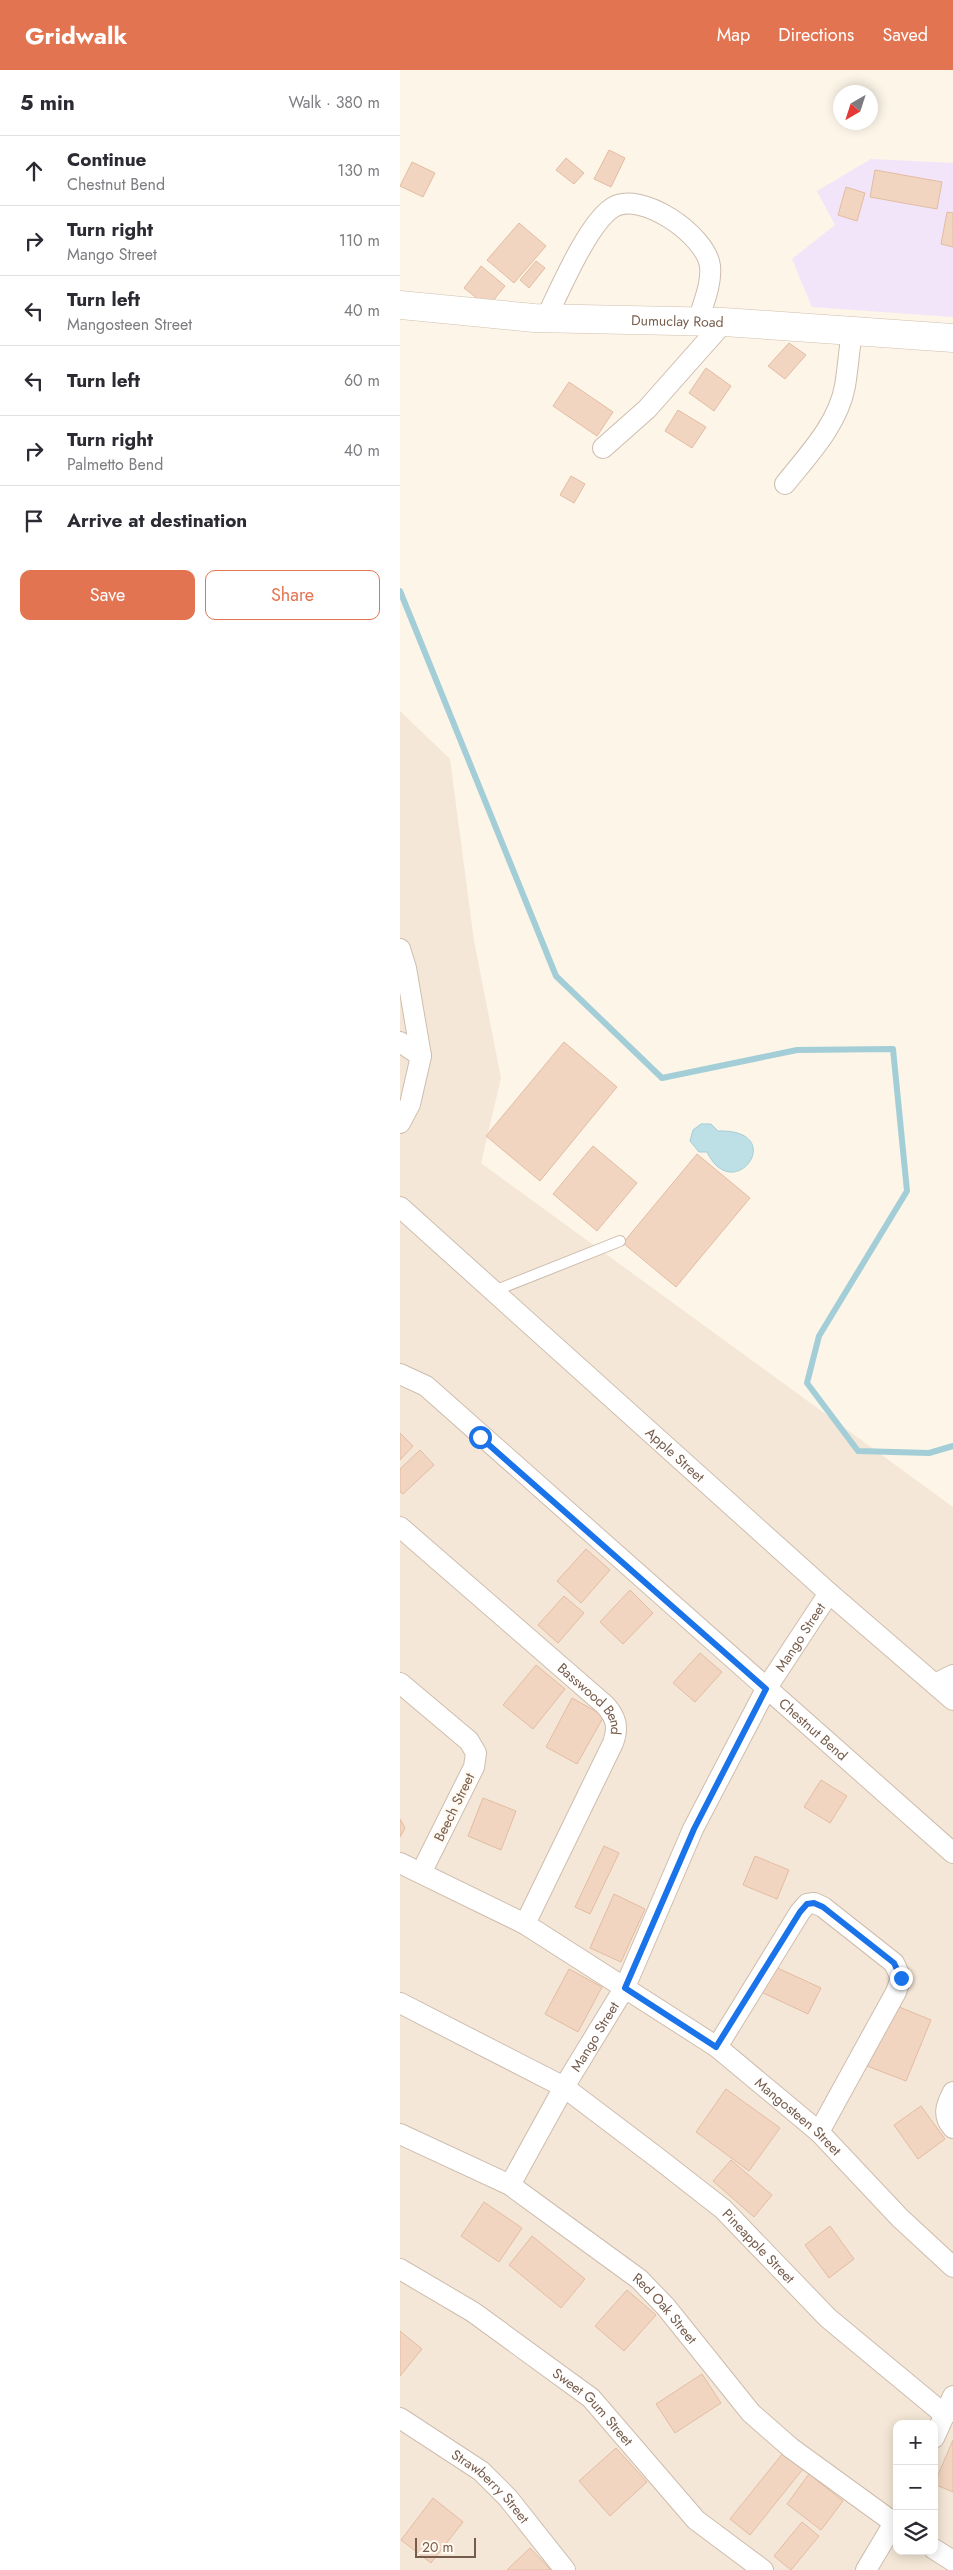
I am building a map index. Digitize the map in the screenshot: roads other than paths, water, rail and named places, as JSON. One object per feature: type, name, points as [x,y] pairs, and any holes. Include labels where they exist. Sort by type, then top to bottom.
[{"type":"street","points":[[546,318],[593,230],[612,208],[618,204],[630,204],[657,211],[693,234],[705,249],[710,266],[711,322],[647,409],[603,448]]},
{"type":"street","name":"Dumuclay Road","points":[[400,305],[546,318],[711,322],[953,338]]},
{"type":"street","points":[[785,484],[815,446],[839,407],[845,387],[852,332]]},
{"type":"street","points":[[400,948],[406,968],[421,1056],[410,1104],[400,1124]]},
{"type":"street","points":[[400,1042],[421,1056]]},
{"type":"street","name":"Apple Street","points":[[400,1207],[829,1593],[953,1700]]},
{"type":"street","name":"Chestnut Bend","points":[[400,1374],[426,1386],[953,1854]]},
{"type":"street","name":"Basswood Bend","points":[[400,1527],[605,1705],[613,1713],[616,1722],[617,1732],[613,1743],[525,1924]]},
{"type":"street","name":"Mango Street","points":[[510,2185],[564,2087],[625,1988],[694,1829],[766,1689],[829,1593]]},
{"type":"street","points":[[935,1684],[953,1675]]},
{"type":"street","name":"Beech Street","points":[[400,1683],[469,1742],[476,1754],[474,1767],[421,1873]]},
{"type":"street","name":"Mangosteen Street","points":[[400,1863],[525,1924],[716,2047],[820,2132],[900,2218],[953,2267]]},
{"type":"street","points":[[716,2047],[800,1912],[807,1904],[814,1903],[823,1907],[894,1963],[901,1978],[896,1992],[820,2132]]},
{"type":"street","name":"Pineapple Street","points":[[400,2003],[564,2087],[723,2210],[828,2318],[945,2415]]},
{"type":"street","points":[[949,2120],[953,2092]]},
{"type":"street","name":"Red Oak Street","points":[[400,2134],[510,2185],[639,2279],[666,2307],[752,2413],[791,2448],[893,2520]]},
{"type":"street","name":"Sweet Gum Street","points":[[400,2270],[473,2312],[591,2398],[696,2520],[763,2570]]},
{"type":"street","points":[[938,2430],[953,2396]]},
{"type":"street","name":"Strawberry Street","points":[[400,2418],[481,2471],[508,2498],[565,2570]]},
{"type":"street","points":[[866,2570],[893,2527]]},
{"type":"street","points":[[938,2552],[953,2561]]},
{"type":"lane","points":[[494,1291],[620,1242]]},
{"type":"water","points":[[701,1124],[711,1124],[718,1131],[739,1134],[750,1141],[753,1152],[750,1162],[741,1169],[730,1172],[718,1167],[707,1152],[699,1152],[690,1141],[693,1130]]},
{"type":"waterway","points":[[400,591],[556,976],[662,1078],[797,1050],[893,1049],[907,1191],[819,1336],[807,1383],[858,1451],[929,1453],[953,1446]]}]
